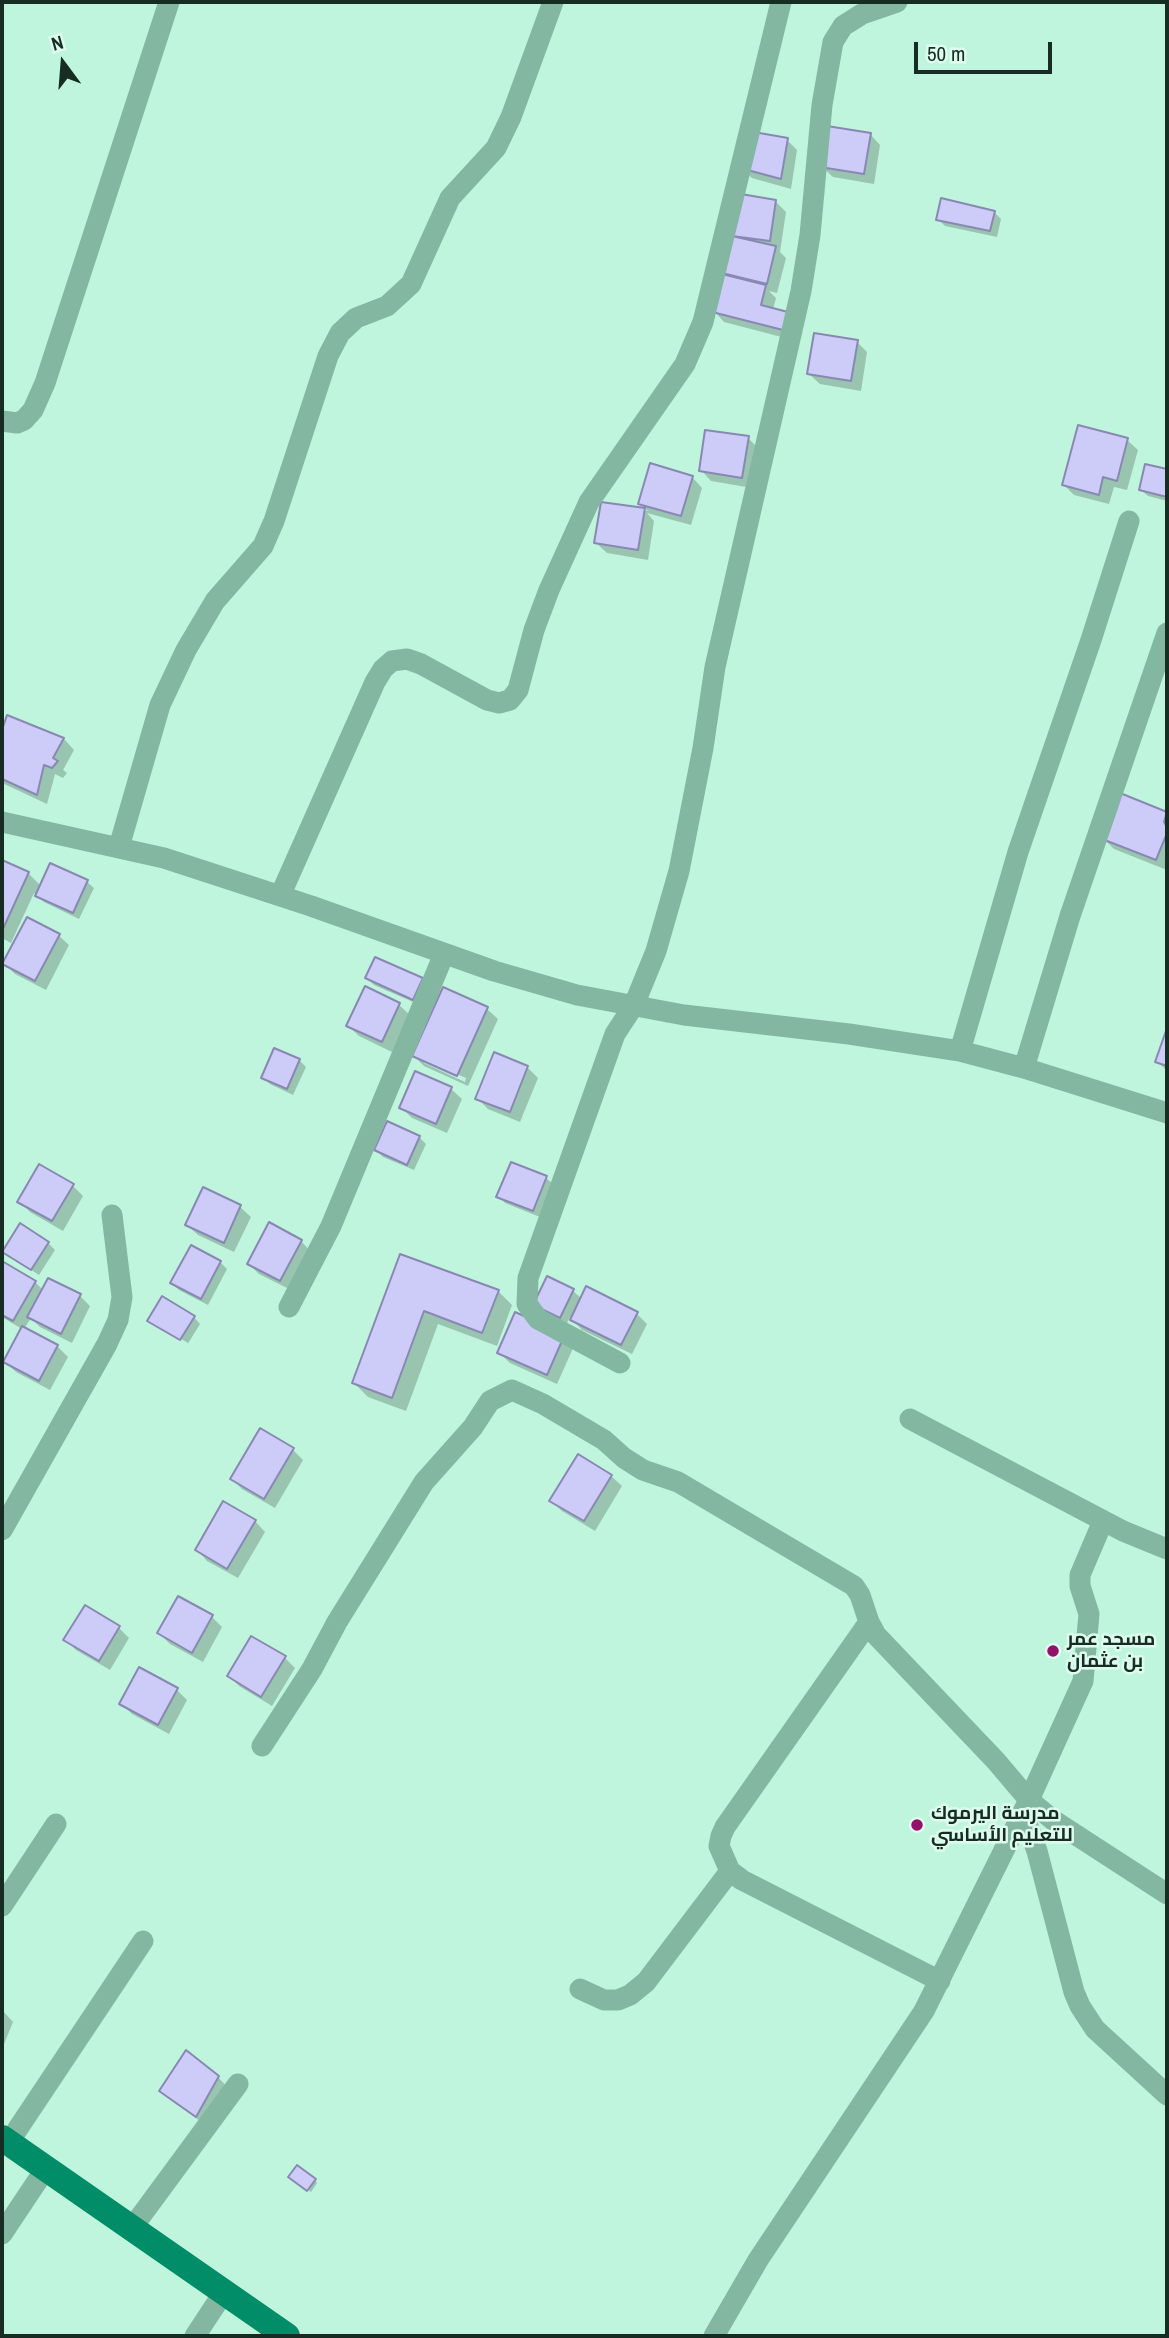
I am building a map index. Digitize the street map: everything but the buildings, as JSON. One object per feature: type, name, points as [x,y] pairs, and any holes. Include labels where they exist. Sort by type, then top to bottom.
[{"type":"main road","points":[[5,2140],[287,2336]]},
{"type":"street","points":[[2,421],[17,423],[29,416],[44,383],[169,2]]},
{"type":"street","points":[[119,847],[160,705],[186,650],[215,601],[263,546],[274,521],[328,356],[340,333],[356,318],[387,306],[411,284],[450,198],[496,148],[553,2]]},
{"type":"street","points":[[280,896],[375,682],[392,661],[407,659],[421,664],[487,700],[499,703],[510,700],[518,690],[534,630],[549,590],[589,502],[685,364],[703,322],[781,2]]},
{"type":"street","points":[[620,1363],[538,1319],[527,1304],[528,1278],[615,1034],[634,1005],[656,951],[679,871],[703,748],[715,667],[802,291],[822,105],[833,42],[843,26],[862,14],[897,2]]},
{"type":"street","points":[[960,1051],[1018,852],[1129,521]]},
{"type":"street","points":[[1024,1068],[1070,916],[1167,633]]},
{"type":"street","points":[[2,822],[164,858],[444,954],[577,995],[684,1015],[849,1034],[960,1051],[1167,1113]]},
{"type":"street","points":[[289,1307],[331,1226],[444,954]]},
{"type":"street","points":[[2,1530],[118,1320],[122,1297],[112,1215]]},
{"type":"street","points":[[261,1746],[312,1669],[337,1622],[424,1482],[459,1444],[490,1401],[512,1390],[604,1440],[643,1470],[678,1482],[854,1586],[876,1635],[996,1761],[1026,1806],[1074,1992],[1080,2006],[1095,2029],[1167,2095]]},
{"type":"street","points":[[910,1419],[1103,1521],[1167,1549]]},
{"type":"street","points":[[713,2336],[758,2260],[917,2023],[940,1982],[1026,1806],[1083,1681],[1089,1614],[1080,1586],[1080,1575],[1103,1521]]},
{"type":"street","points":[[869,1622],[720,1836],[719,1846],[730,1871],[742,1880],[940,1982]]},
{"type":"street","points":[[1026,1806],[1053,1820],[1167,1894]]},
{"type":"street","points":[[2,1906],[56,1824]]},
{"type":"street","points":[[580,1989],[604,2000],[618,2000],[646,1982],[730,1871]]},
{"type":"street","points":[[5,2140],[143,1941]]},
{"type":"street","points":[[132,2228],[238,2084]]},
{"type":"street","points":[[2,2234],[46,2168]]},
{"type":"street","points":[[195,2336],[224,2291]]},
{"type":"place","name":"مسجد عمر بن عثمان","points":[[1053,1651]]},
{"type":"place","name":"مدرسة اليرموك للتعليم الأساسي","points":[[917,1825]]}]
